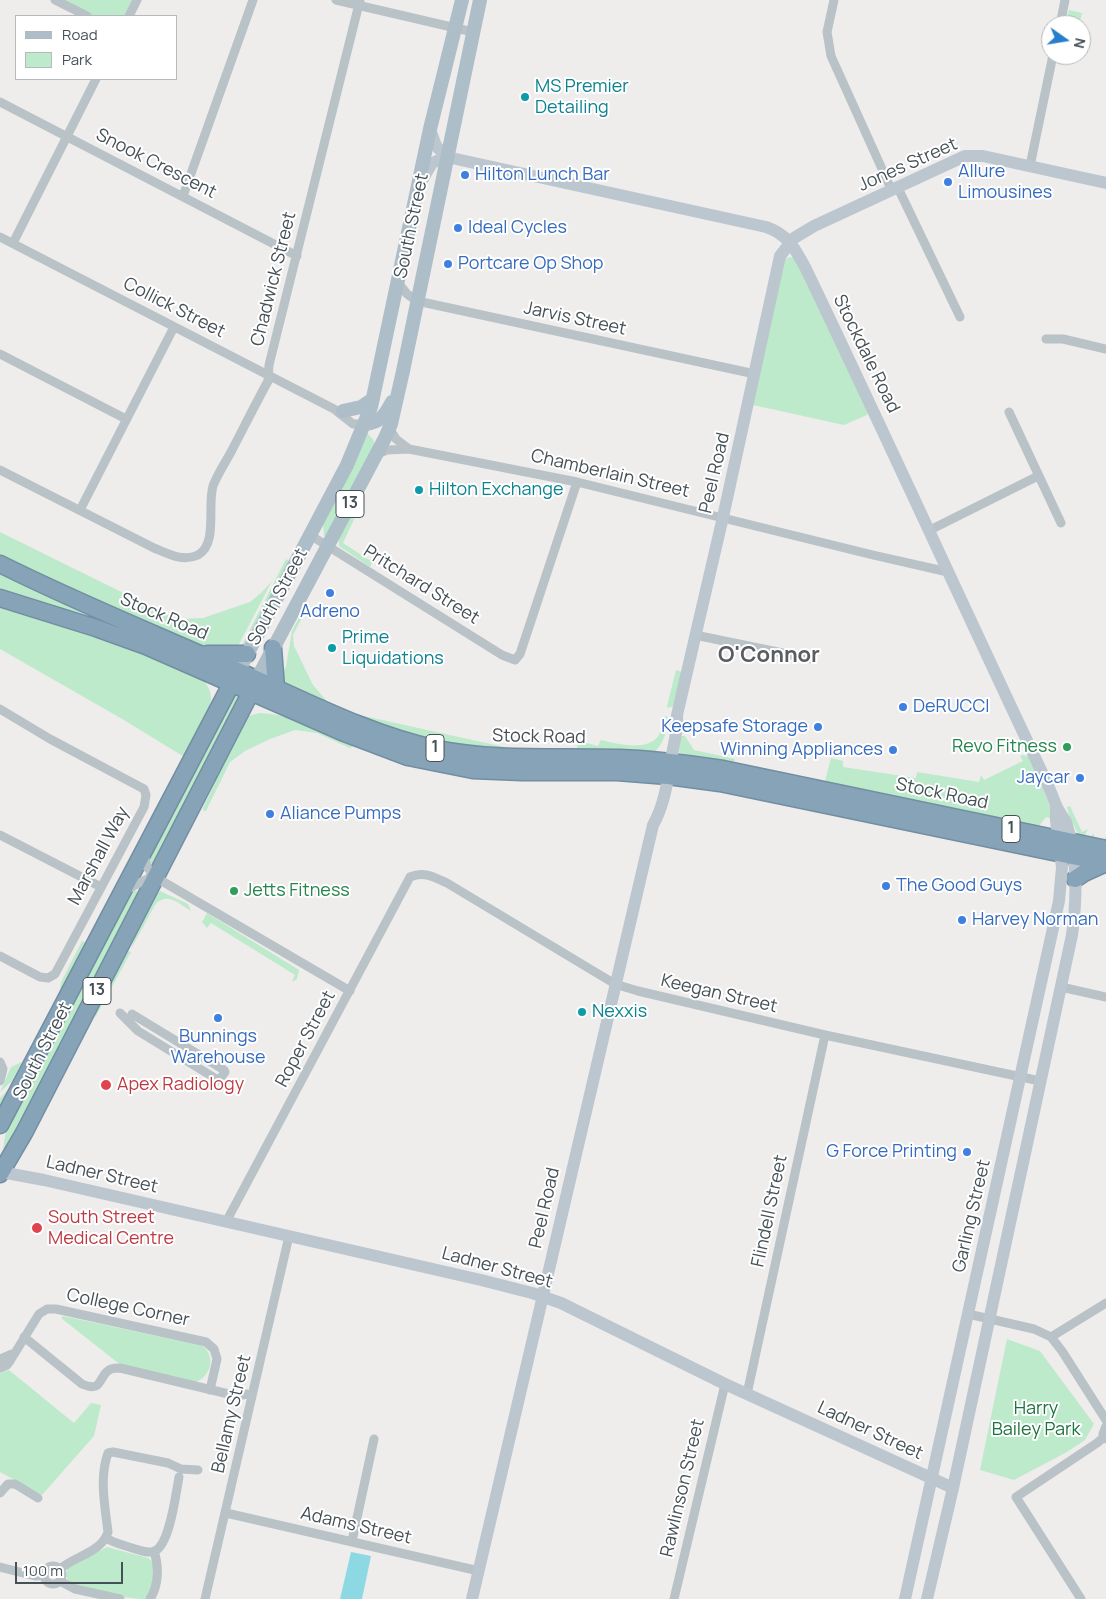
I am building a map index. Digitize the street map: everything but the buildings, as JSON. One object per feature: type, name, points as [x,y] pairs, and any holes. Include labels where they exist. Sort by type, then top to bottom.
[{"type":"highway","name":"Stock Road","points":[[0,564],[58,593],[200,654],[235,677],[254,686],[284,707],[389,751],[430,763],[452,767],[505,772],[599,772],[665,768]]},
{"type":"highway","name":"Stock Road","points":[[0,598],[124,638],[215,676],[235,677]]},
{"type":"highway","points":[[273,648],[276,688]]},
{"type":"highway","points":[[200,654],[247,654]]},
{"type":"highway","points":[[215,676],[215,698],[218,711]]},
{"type":"highway","name":"South Street","points":[[0,1126],[235,677]]},
{"type":"highway","name":"Stock Road","points":[[254,686],[276,688],[368,728],[399,739],[438,749],[498,757],[614,758],[665,768],[720,783],[1066,848],[1106,849]]},
{"type":"highway","name":"South Street","points":[[0,1172],[24,1132],[254,686]]},
{"type":"highway","points":[[242,709],[272,710],[284,707]]},
{"type":"highway","name":"Stock Road","points":[[1066,848],[1106,863]]},
{"type":"highway","points":[[1075,880],[1084,872],[1106,863]]},
{"type":"main road","name":"South Street","points":[[235,677],[347,465],[374,398],[430,129],[462,0]]},
{"type":"main road","name":"South Street","points":[[254,686],[389,428],[480,0]]},
{"type":"main road","points":[[365,424],[380,420],[398,391]]},
{"type":"main road","points":[[338,410],[362,407],[374,398]]},
{"type":"main road","points":[[365,424],[374,434],[379,450]]},
{"type":"street","points":[[55,0],[85,15]]},
{"type":"street","points":[[130,15],[137,0]]},
{"type":"street","points":[[183,196],[254,0]]},
{"type":"street","points":[[336,0],[359,2],[474,32]]},
{"type":"street","points":[[834,0],[827,32],[831,56],[895,189],[960,316]]},
{"type":"street","points":[[1062,15],[1065,0]]},
{"type":"street","name":"Chadwick Street","points":[[80,510],[154,548],[174,556],[186,558],[198,554],[207,546],[213,487],[268,381],[267,375],[359,2]]},
{"type":"street","points":[[1030,166],[1052,65]]},
{"type":"street","points":[[12,243],[95,80]]},
{"type":"street","name":"Snook Crescent","points":[[0,102],[297,256]]},
{"type":"street","points":[[418,190],[430,166],[436,160],[447,157],[436,146],[430,129]]},
{"type":"street","name":"Jones Street","points":[[790,242],[814,226],[965,156],[983,156],[1106,183]]},
{"type":"street","name":"Stockdale Road","points":[[447,157],[766,227],[781,234],[790,242],[806,269],[930,530],[1056,806],[1065,820],[1066,848]]},
{"type":"street","name":"Collick Street","points":[[0,237],[267,375],[360,419],[365,424]]},
{"type":"street","name":"Peel Road","points":[[472,1599],[653,825],[652,813],[665,768],[672,723],[677,715],[723,517],[780,256],[790,242]]},
{"type":"street","points":[[397,281],[407,294],[417,301]]},
{"type":"street","name":"Jarvis Street","points":[[417,301],[755,374]]},
{"type":"street","points":[[0,470],[80,510],[174,326]]},
{"type":"street","points":[[1046,339],[1063,339],[1106,349]]},
{"type":"street","points":[[0,354],[126,418]]},
{"type":"street","points":[[1009,412],[1061,523]]},
{"type":"street","points":[[389,428],[396,439],[409,449]]},
{"type":"street","name":"Chamberlain Street","points":[[379,450],[409,449],[576,482],[948,572]]},
{"type":"street","points":[[930,530],[1038,476]]},
{"type":"street","name":"Pritchard Street","points":[[310,535],[502,656],[515,660],[520,654],[576,482]]},
{"type":"street","points":[[695,635],[812,659]]},
{"type":"street","name":"Marshall Way","points":[[0,709],[50,739],[144,789],[146,794],[144,807],[55,974],[48,978],[40,977],[0,956]]},
{"type":"street","points":[[0,835],[101,887]]},
{"type":"street","name":"Garling Street","points":[[927,1599],[953,1488],[1074,921],[1075,880],[1066,848]]},
{"type":"street","name":"Garling Street","points":[[905,1599],[1059,901],[1066,848]]},
{"type":"street","points":[[143,852],[147,867],[155,877],[350,991]]},
{"type":"street","name":"Keegan Street","points":[[417,874],[425,873],[447,883],[615,984],[824,1035],[1040,1081]]},
{"type":"street","name":"Roper Street","points":[[226,1222],[410,876],[417,874]]},
{"type":"street","points":[[123,890],[132,888],[142,880],[155,877]]},
{"type":"street","points":[[1061,986],[1106,998]]},
{"type":"street","points":[[120,1013],[138,1031],[218,1080],[225,1072],[132,1014]]},
{"type":"street","name":"Flindell Street","points":[[747,1394],[824,1035]]},
{"type":"street","points":[[0,1062],[2,1068],[0,1081]]},
{"type":"street","name":"Ladner Street","points":[[0,1172],[44,1180],[289,1236],[480,1280],[543,1297],[561,1303],[725,1384],[953,1488]]},
{"type":"street","name":"Bellamy Street","points":[[205,1599],[289,1236]]},
{"type":"street","points":[[1051,1337],[1106,1304]]},
{"type":"street","name":"College Corner","points":[[0,1368],[7,1365],[12,1354],[39,1314],[46,1309],[56,1309],[206,1342],[214,1348],[217,1359],[210,1390]]},
{"type":"street","points":[[968,1314],[1034,1329],[1051,1337],[1106,1420]]},
{"type":"street","points":[[24,1337],[74,1378],[89,1387],[98,1385],[111,1369],[120,1368],[237,1396],[247,1394]]},
{"type":"street","name":"College Corner","points":[[0,1360],[12,1354]]},
{"type":"street","name":"Rawlinson Street","points":[[674,1599],[725,1384]]},
{"type":"street","points":[[1081,1599],[1016,1497],[1105,1438],[1103,1431],[1106,1426]]},
{"type":"street","points":[[352,1541],[374,1439]]},
{"type":"street","points":[[60,1569],[101,1544],[106,1538],[108,1532],[103,1485],[105,1462],[108,1453],[113,1452],[168,1463],[181,1469],[198,1470]]},
{"type":"street","points":[[106,1538],[118,1544],[147,1552],[154,1551],[161,1546],[165,1540],[179,1477]]},
{"type":"street","points":[[0,1494],[8,1484],[15,1484],[38,1498]]},
{"type":"street","name":"Adams Street","points":[[226,1513],[479,1571]]},
{"type":"street","points":[[150,1599],[153,1595],[158,1570],[154,1551]]},
{"type":"street","points":[[50,1566],[56,1566],[60,1569],[62,1575],[60,1581],[55,1584],[51,1584],[45,1579],[44,1575],[50,1566]]},
{"type":"street","points":[[0,1567],[35,1576],[44,1575]]},
{"type":"street","points":[[60,1581],[75,1589],[120,1599]]},
{"type":"green space","points":[[62,0],[134,0],[126,15],[91,15]]},
{"type":"green space","points":[[1069,10],[1082,13],[1082,15],[1068,15]]},
{"type":"green space","points":[[795,258],[868,411],[867,415],[844,425],[753,405],[785,259]]},
{"type":"green space","points":[[367,433],[375,444],[325,537],[323,525]]},
{"type":"green space","points":[[353,510],[357,513],[343,543],[369,560],[376,556],[370,567],[339,546],[339,539]]},
{"type":"green space","points":[[0,532],[176,619],[203,618],[250,602],[272,581],[236,650],[211,648],[195,644],[0,559]]},
{"type":"green space","points":[[286,559],[290,562],[247,643],[239,651]]},
{"type":"green space","points":[[0,571],[133,635],[0,593]]},
{"type":"green space","points":[[0,603],[97,633],[201,677],[210,692],[210,704],[201,727],[185,756],[0,649]]},
{"type":"green space","points":[[304,608],[305,612],[293,635],[294,646],[313,685],[327,701],[355,714],[504,747],[502,752],[477,751],[399,734],[283,685],[283,673],[292,631]]},
{"type":"green space","points":[[676,670],[682,672],[673,706],[668,708],[667,706]]},
{"type":"green space","points":[[235,696],[239,697],[157,866],[150,863],[150,856]]},
{"type":"green space","points":[[260,713],[297,720],[356,744],[350,748],[317,733],[295,730],[270,739],[245,751],[230,762],[206,811],[204,811],[203,808],[215,783],[216,772],[244,720],[248,716]]},
{"type":"green space","points":[[665,716],[669,718],[666,733],[662,742],[653,753],[548,753],[548,748],[577,748],[579,741],[598,746],[601,740],[632,745],[648,744],[659,735]]},
{"type":"green space","points":[[681,736],[685,736],[694,750],[735,759],[733,766],[687,758],[679,752]]},
{"type":"green space","points":[[1020,756],[1030,757],[1051,809],[1052,819],[1046,817],[1038,827],[824,785],[831,758],[843,761],[843,767],[916,778],[917,772],[979,782],[981,775],[984,780],[1023,761]]},
{"type":"green space","points":[[1070,806],[1082,832],[1088,829],[1085,835],[1089,838],[1094,833],[1094,839],[1104,841],[1106,836],[1106,846],[1078,834],[1070,818],[1067,807]]},
{"type":"green space","points":[[134,890],[142,894],[2,1158],[6,1128]]},
{"type":"green space","points":[[160,891],[188,904],[191,911],[173,900],[164,899],[160,901],[155,905],[131,949],[138,927],[153,899]]},
{"type":"green space","points":[[207,913],[299,970],[297,979],[292,981],[295,975],[211,923],[207,928],[202,922]]},
{"type":"green space","points":[[82,941],[87,943],[0,1116],[0,1098],[14,1083],[59,996],[61,982]]},
{"type":"green space","points":[[128,951],[131,952],[96,1016],[93,1014]]},
{"type":"green space","points":[[22,1062],[12,1081],[0,1092],[11,1067]]},
{"type":"green space","points":[[63,1316],[203,1346],[210,1355],[210,1366],[205,1375],[196,1382],[122,1366],[61,1318]]},
{"type":"green space","name":"Harry Bailey Park","points":[[1007,1339],[1040,1351],[1094,1424],[1085,1440],[1067,1452],[1014,1480],[980,1470]]},
{"type":"green space","points":[[9,1370],[74,1423],[91,1403],[101,1405],[94,1436],[42,1495],[0,1472],[0,1373]]},
{"type":"green space","points":[[107,1547],[148,1558],[154,1563],[153,1582],[145,1599],[95,1592],[76,1586],[68,1580],[66,1573],[68,1568]]},
{"type":"water","points":[[351,1552],[371,1556],[362,1599],[340,1599]]},
{"type":"place","name":"MS Premier Detailing","points":[[525,97]]},
{"type":"place","name":"Hilton Lunch Bar","points":[[465,175]]},
{"type":"place","name":"Allure Limousines","points":[[948,182]]},
{"type":"place","name":"Ideal Cycles","points":[[458,228]]},
{"type":"place","name":"Portcare Op Shop","points":[[448,264]]},
{"type":"place","name":"Hilton Exchange","points":[[419,490]]},
{"type":"place","name":"Adreno","points":[[330,593]]},
{"type":"place","name":"Prime Liquidations","points":[[332,648]]},
{"type":"place","name":"DeRUCCI","points":[[903,707]]},
{"type":"place","name":"Keepsafe Storage","points":[[818,727]]},
{"type":"place","name":"Revo Fitness","points":[[1067,747]]},
{"type":"place","name":"Winning Appliances","points":[[893,750]]},
{"type":"place","name":"Jaycar","points":[[1080,778]]},
{"type":"place","name":"Aliance Pumps","points":[[270,814]]},
{"type":"place","name":"The Good Guys","points":[[886,886]]},
{"type":"place","name":"Jetts Fitness","points":[[234,891]]},
{"type":"place","name":"Harvey Norman","points":[[962,920]]},
{"type":"place","name":"Nexxis","points":[[582,1012]]},
{"type":"place","name":"Bunnings Warehouse","points":[[218,1018]]},
{"type":"place","name":"Apex Radiology","points":[[106,1085]]},
{"type":"place","name":"G Force Printing","points":[[967,1152]]},
{"type":"place","name":"South Street Medical Centre","points":[[37,1228]]},
{"type":"district","name":"O'Connor","points":[[769,656]]}]
